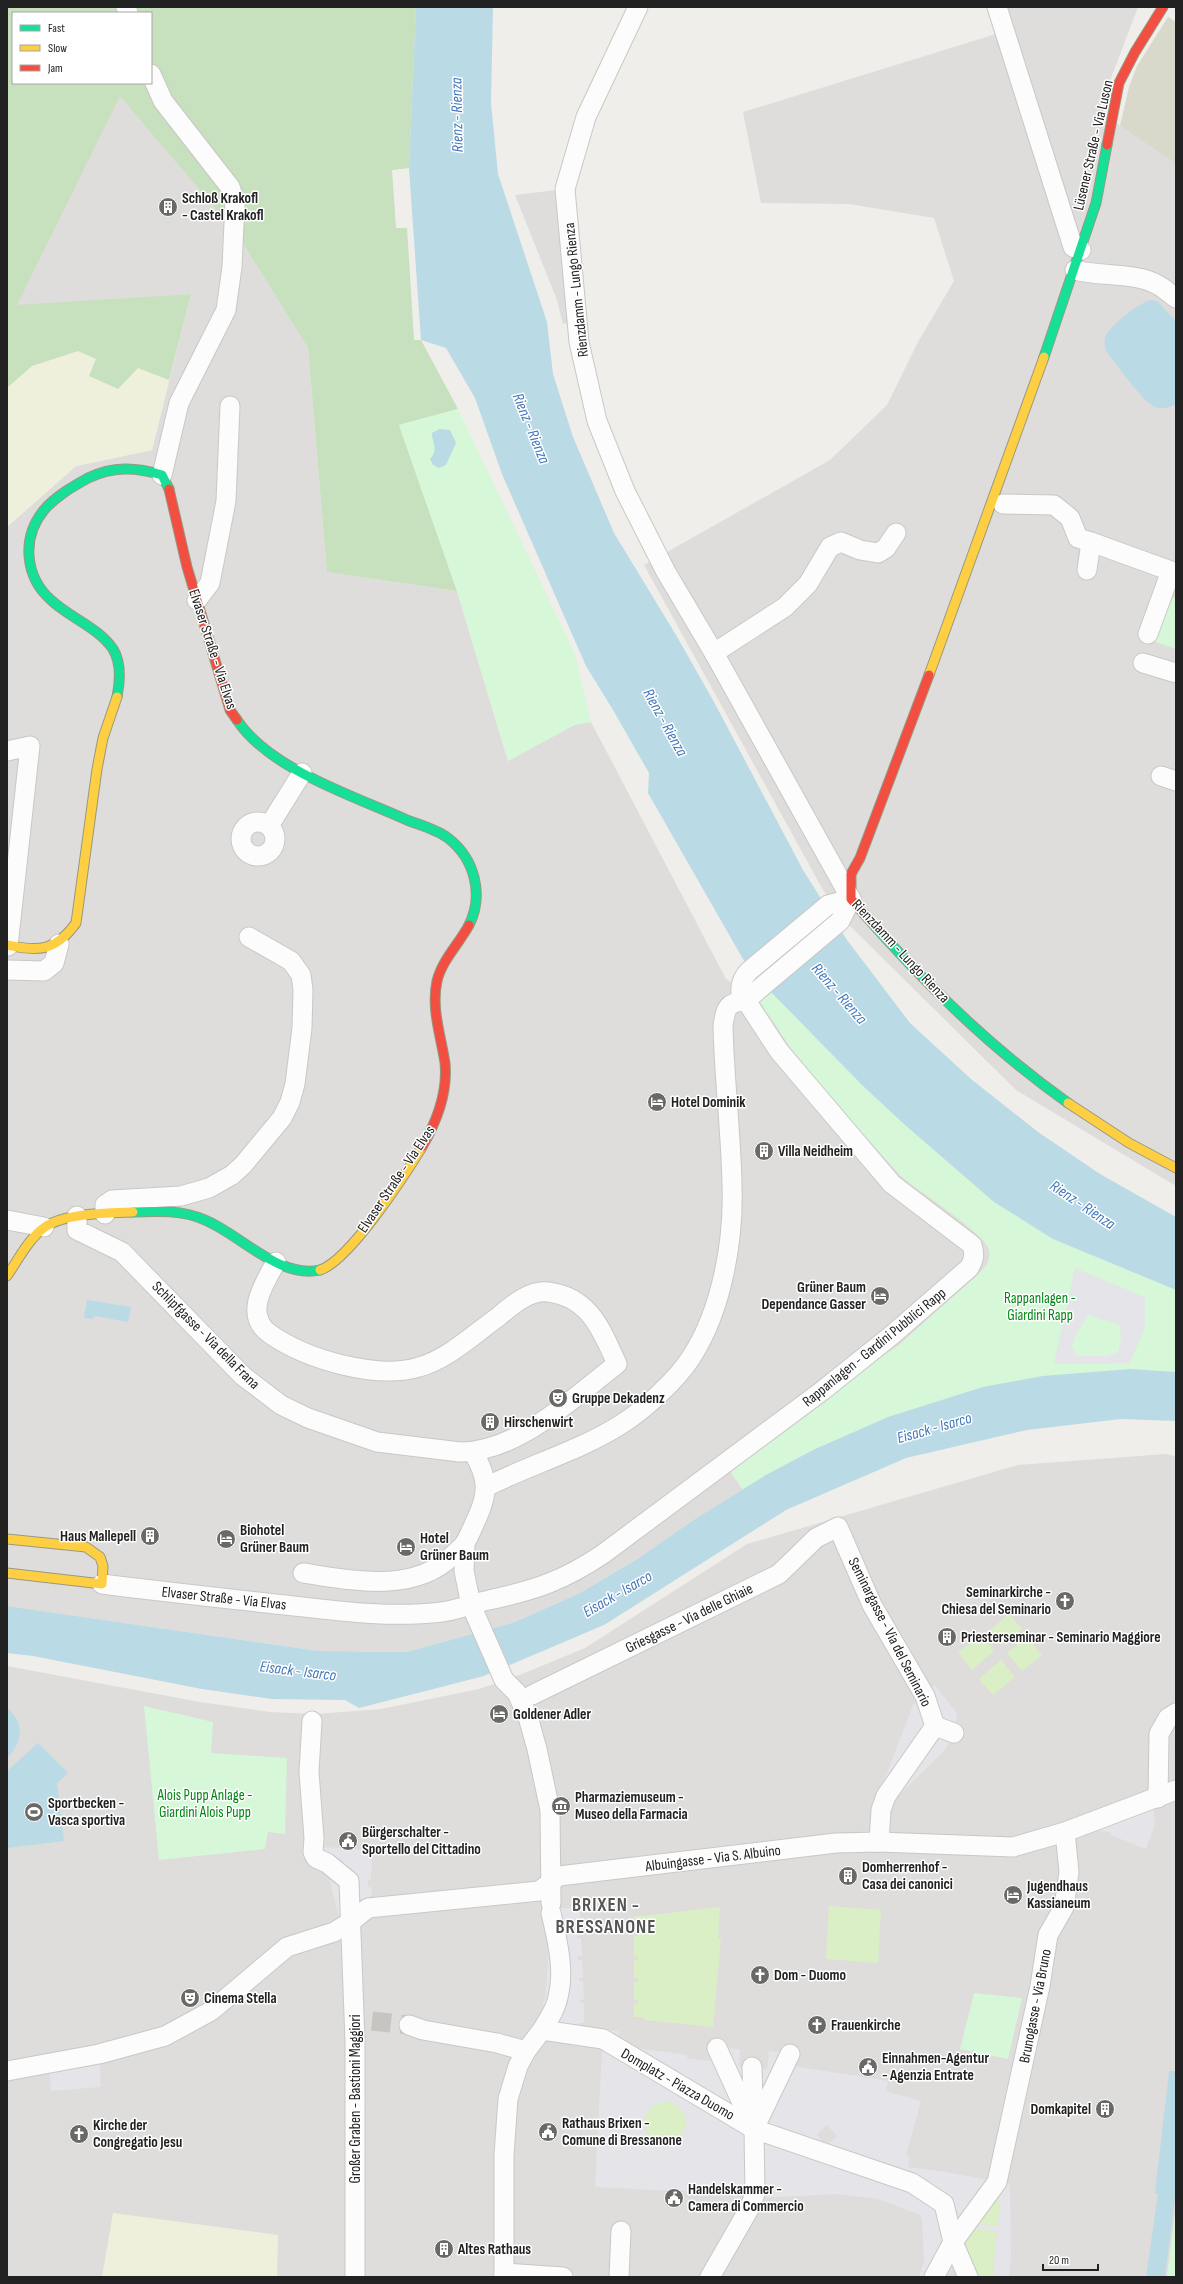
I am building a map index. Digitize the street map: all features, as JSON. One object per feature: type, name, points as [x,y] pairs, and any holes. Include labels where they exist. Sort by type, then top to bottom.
[{"type":"street","name":"Rienzdamm - Lungo Rienza","points":[[638,7],[586,117],[565,189],[579,342],[597,421],[625,491],[666,572],[714,653],[851,899],[960,1016],[1029,1076],[1102,1128],[1176,1168]]},
{"type":"street","points":[[997,7],[1073,247],[1081,250]]},
{"type":"street","name":"Lüsener Straße - Via Luson","points":[[851,899],[851,874],[860,858],[902,750],[1075,270],[1096,203],[1119,83],[1135,52],[1163,7]]},
{"type":"street","points":[[7,751],[30,746],[8,945],[28,949],[45,948],[59,944],[68,937],[76,923],[88,825],[101,747],[120,678],[118,660],[112,647],[98,634],[54,605],[32,580],[27,555],[32,528],[45,508],[66,490],[98,472],[119,468],[139,468],[162,475],[178,403],[226,310],[232,267],[235,202],[230,188],[163,101],[152,76]]},
{"type":"street","points":[[1075,270],[1092,275],[1140,279],[1158,284],[1176,298]]},
{"type":"street","points":[[197,600],[210,584],[226,501],[230,406]]},
{"type":"street","name":"Elvaser Straße - Via Elvas","points":[[7,1276],[44,1227],[55,1220],[77,1216],[174,1211],[193,1215],[211,1222],[289,1269],[316,1271],[328,1266],[343,1255],[380,1208],[426,1139],[438,1114],[445,1090],[446,1067],[436,1005],[436,982],[444,963],[473,918],[477,888],[474,869],[464,854],[448,838],[302,773],[266,751],[244,731],[230,710],[197,600],[170,491],[162,475]]},
{"type":"street","points":[[1003,504],[1054,505],[1070,518],[1078,538],[1171,571],[1148,634]]},
{"type":"street","points":[[714,653],[785,607],[808,584],[830,547],[841,542],[860,550],[878,553],[886,548],[896,533]]},
{"type":"street","points":[[1087,570],[1091,542]]},
{"type":"street","points":[[1143,663],[1176,673]]},
{"type":"street","points":[[268,826],[302,773]]},
{"type":"street","points":[[486,1487],[540,1461],[584,1445],[620,1425],[646,1406],[699,1340],[717,1304],[728,1249],[732,1186],[723,1025],[728,1007],[734,1002],[746,1001],[840,920],[851,899]]},
{"type":"street","name":"Rappanlagen - Gardini Pubblici Rapp","points":[[474,1613],[552,1583],[579,1570],[603,1554],[822,1391],[892,1335],[969,1268],[973,1262],[975,1253],[972,1245],[892,1184],[780,1051],[741,993],[740,985],[744,976],[749,971],[828,905],[851,899]]},
{"type":"street","points":[[105,1214],[105,1205],[112,1200],[181,1196],[219,1183],[243,1165],[282,1118],[290,1102],[295,1084],[302,1028],[303,990],[301,975],[291,961],[249,937]]},
{"type":"street","points":[[7,970],[44,971],[54,963],[59,944]]},
{"type":"street","name":"Schlipfgasse - Via della Frana","points":[[77,1216],[78,1230],[122,1252],[243,1376],[281,1405],[308,1418],[377,1442],[460,1452],[473,1452]]},
{"type":"street","points":[[7,1220],[44,1227]]},
{"type":"street","points":[[276,1262],[260,1291],[256,1306],[257,1318],[263,1329],[277,1339],[318,1357],[368,1370],[393,1372],[420,1367],[448,1353],[516,1303],[535,1293],[546,1292],[558,1294],[572,1300],[585,1309],[599,1324],[617,1364],[524,1433],[487,1449],[473,1452],[484,1469],[486,1487],[482,1506],[465,1544],[464,1571],[474,1613],[504,1680],[517,1693],[528,1717],[537,1749],[550,1810],[549,1883],[560,1970],[559,1996],[513,2077],[508,2099],[504,2171],[504,2275],[563,2277]]},
{"type":"street","name":"Griesgasse - Via delle Ghiaie","points":[[532,1696],[779,1574],[816,1538],[838,1527]]},
{"type":"street","name":"Seminargasse - Via del Seminario","points":[[838,1527],[872,1605],[925,1696],[935,1726],[886,1796],[881,1810],[879,1842]]},
{"type":"street","points":[[7,1539],[86,1547],[96,1552],[102,1561],[102,1584],[7,1573]]},
{"type":"street","points":[[303,1573],[378,1583],[422,1575],[445,1563],[465,1544]]},
{"type":"street","name":"Elvaser Straße - Via Elvas","points":[[102,1584],[349,1613],[474,1613]]},
{"type":"street","points":[[1158,1798],[1159,1734],[1168,1718],[1176,1713]]},
{"type":"street","points":[[935,1726],[954,1733]]},
{"type":"street","name":"Großer Graben - Bastioni Maggiori","points":[[312,1728],[309,1772],[314,1838],[313,1852],[316,1858],[327,1863],[349,1881],[363,2021],[355,2277]]},
{"type":"street","name":"Albuingasse - Via S. Albuino","points":[[7,2071],[99,2054],[165,2036],[211,2011],[287,1947],[334,1932],[352,1921],[368,1908],[538,1891],[559,1876],[836,1843],[879,1842],[1013,1847],[1065,1832],[1176,1790]]},
{"type":"street","name":"Brunogasse - Via Bruno","points":[[953,2242],[997,2182],[1040,1986],[1048,1935],[1064,1907],[1069,1872],[1065,1832]]},
{"type":"street","points":[[409,2025],[423,2030],[490,2042],[534,2040]]},
{"type":"street","name":"Domplatz - Piazza Duomo","points":[[534,2040],[603,2040],[754,2129],[912,2183],[944,2204],[953,2242],[968,2277]]},
{"type":"street","name":"Domplatz - Piazza Duomo","points":[[717,2048],[754,2129]]},
{"type":"street","name":"Domplatz - Piazza Duomo","points":[[754,2129],[790,2054]]},
{"type":"street","name":"Domplatz - Piazza Duomo","points":[[710,2277],[749,2209],[755,2194],[752,2067]]},
{"type":"street","points":[[619,2277],[621,2231]]},
{"type":"street","points":[[934,2277],[953,2242]]},
{"type":"shaded area","points":[[1004,7],[1138,7],[1100,107],[1120,126],[1176,164],[1176,1186],[1016,1090],[845,921],[823,890],[644,565],[830,460],[887,405],[918,342],[954,281],[934,218],[849,204],[761,203],[743,112],[1009,30]]},
{"type":"shaded area","points":[[1168,17],[1176,22],[1176,164],[1120,126],[1129,87],[1137,66]]},
{"type":"shaded area","points":[[120,95],[237,234],[308,348],[327,572],[457,591],[508,761],[574,725],[591,722],[726,979],[758,999],[805,1069],[901,1176],[964,1222],[986,1242],[990,1253],[988,1263],[980,1273],[898,1346],[726,1465],[743,1490],[639,1558],[580,1593],[515,1622],[407,1652],[319,1651],[7,1606],[7,527],[76,466],[152,450],[191,294],[16,306]]},
{"type":"shaded area","points":[[565,189],[578,321],[563,324],[557,300],[515,195]]},
{"type":"shaded area","points":[[1075,1268],[1145,1297],[1145,1327],[1130,1363],[1054,1364]],"holes":[[[1088,1315],[1120,1325],[1121,1339],[1118,1352],[1107,1356],[1077,1356],[1072,1347],[1075,1337]]]},
{"type":"shaded area","points":[[1166,1454],[1176,1455],[1176,2208],[1167,2277],[7,2277],[7,1666],[200,1702],[270,1712],[316,1714],[381,1709],[479,1689],[522,1674],[585,1648],[747,1544],[1018,1465]]},
{"type":"shaded area","points":[[934,1684],[957,1713],[954,1733],[945,1750],[892,1802],[880,1791],[913,1705],[925,1696]]},
{"type":"shaded area","points":[[1152,1793],[1155,1824],[1146,1849],[1110,1835],[1110,1832],[1093,1830],[1089,1813]]},
{"type":"shaded area","points":[[323,1847],[372,1850],[371,1880],[368,1880],[368,1887],[371,1887],[372,1894],[352,1921],[339,1916],[326,1868]]},
{"type":"shaded area","points":[[558,1908],[580,1908],[580,1918],[577,1918],[577,1921],[580,1921],[581,1935],[577,1935],[577,1938],[581,1938],[582,1956],[577,1956],[578,1960],[582,1960],[583,1978],[579,1978],[579,1981],[583,1981],[584,2000],[580,1999],[579,2002],[584,2003],[584,2023],[579,2023],[579,2027],[619,2031],[618,2041],[623,2046],[687,2055],[687,2058],[710,2061],[712,2047],[740,2049],[739,2066],[767,2069],[769,2051],[794,2054],[794,2066],[888,2081],[886,2091],[921,2101],[906,2156],[910,2157],[908,2167],[946,2172],[1010,2184],[1011,2257],[1009,2277],[993,2277],[997,2231],[975,2229],[964,2242],[978,2277],[961,2277],[955,2263],[947,2277],[919,2277],[924,2261],[922,2219],[920,2215],[878,2199],[838,2194],[759,2198],[742,2188],[735,2190],[735,2188],[734,2190],[675,2191],[595,2187],[602,2048],[539,2040],[539,2018],[545,1998],[548,1964],[547,1914]],"holes":[[[668,2101],[678,2106],[685,2115],[686,2126],[681,2136],[672,2142],[662,2143],[652,2139],[645,2130],[644,2119],[649,2109],[657,2103]],[[827,2125],[837,2136],[826,2146],[817,2134]],[[996,2198],[1000,2202],[998,2226],[978,2224]]]},
{"type":"shaded area","points":[[99,2054],[101,2087],[51,2091],[49,2063]]},
{"type":"green space","points":[[7,7],[416,7],[409,168],[392,170],[396,228],[407,228],[414,340],[421,340],[458,409],[399,425],[457,591],[327,572],[308,348],[237,234],[120,96],[17,305],[191,294],[169,380],[138,368],[118,389],[89,376],[96,359],[78,351],[32,366],[7,388]]},
{"type":"green space","points":[[78,351],[96,359],[89,376],[138,368],[169,380],[152,450],[76,466],[7,527],[7,388],[32,366]]},
{"type":"green space","points":[[458,409],[575,654],[591,722],[574,725],[508,761],[457,591],[399,425]]},
{"type":"green space","points":[[1169,597],[1176,599],[1176,649],[1153,641]]},
{"type":"green space","name":"Rappanlagen - Giardini Rapp","points":[[768,989],[862,1085],[905,1125],[994,1202],[1053,1239],[1176,1290],[1176,1372],[1130,1369],[983,1387],[888,1417],[813,1450],[743,1490],[726,1465],[898,1346],[980,1273],[990,1257],[990,1251],[977,1234],[901,1176],[805,1069],[758,999]]},
{"type":"green space","points":[[1009,1614],[1022,1629],[1003,1645],[990,1630]]},
{"type":"green space","points":[[982,1635],[994,1651],[972,1670],[958,1652]]},
{"type":"green space","points":[[1027,1637],[1042,1655],[1022,1671],[1007,1653]]},
{"type":"green space","points":[[1001,1660],[1015,1677],[993,1695],[979,1679]]},
{"type":"green space","name":"Alois Pupp Anlage - Giardini Alois Pupp","points":[[144,1706],[213,1722],[211,1753],[287,1758],[285,1834],[268,1832],[265,1849],[159,1860]]},
{"type":"green space","points":[[829,1906],[881,1910],[878,1963],[826,1959]]},
{"type":"green space","points":[[720,1907],[718,1938],[721,1939],[713,2027],[645,2020],[644,2017],[634,2017],[634,2004],[638,2003],[638,2000],[634,2000],[634,1982],[638,1981],[638,1978],[634,1978],[634,1960],[638,1960],[638,1957],[634,1956],[634,1936],[638,1936],[638,1933],[634,1932],[633,1917]]},
{"type":"green space","points":[[974,1993],[1022,1998],[1008,2059],[960,2049]]},
{"type":"green space","points":[[665,2101],[680,2107],[686,2122],[680,2137],[665,2143],[650,2137],[644,2122],[650,2107]]},
{"type":"green space","points":[[996,2198],[1000,2201],[998,2226],[978,2224]]},
{"type":"green space","points":[[1176,2208],[1176,2277],[1167,2277]]},
{"type":"green space","points":[[113,2213],[278,2235],[277,2277],[102,2277]]},
{"type":"green space","points":[[975,2229],[997,2231],[993,2277],[978,2277],[964,2242]]},
{"type":"water","name":"Rienz - Rienza","points":[[416,7],[493,7],[491,103],[498,174],[547,322],[553,374],[573,437],[614,533],[676,635],[714,702],[803,870],[847,940],[910,1023],[971,1079],[1038,1132],[1100,1174],[1176,1217],[1176,1290],[1053,1239],[994,1202],[905,1125],[862,1085],[768,989],[743,959],[648,793],[649,773],[586,666],[502,474],[475,398],[446,348],[421,340],[409,168]]},
{"type":"water","points":[[1150,300],[1157,301],[1176,321],[1176,404],[1163,408],[1155,407],[1143,397],[1106,351],[1105,344],[1105,338],[1118,321],[1132,310]]},
{"type":"water","points":[[440,429],[450,430],[456,443],[446,465],[439,468],[433,465],[430,459],[433,456],[435,449],[432,433]]},
{"type":"water","points":[[87,1300],[131,1307],[128,1322],[95,1316],[92,1319],[84,1318]]},
{"type":"water","name":"Eisack - Isarco","points":[[1130,1369],[1176,1372],[1176,1421],[1121,1419],[1027,1430],[906,1458],[786,1510],[604,1625],[484,1676],[359,1708],[345,1700],[272,1699],[202,1689],[33,1656],[7,1653],[7,1606],[319,1651],[407,1652],[515,1622],[580,1593],[639,1558],[694,1520],[766,1475],[813,1450],[888,1417],[983,1387],[1043,1376]]},
{"type":"water","points":[[7,1708],[17,1720],[20,1733],[16,1746],[7,1758]]},
{"type":"water","name":"Sportbecken - Vasca sportiva","points":[[38,1743],[68,1773],[57,1783],[64,1841],[7,1848],[7,1771]]},
{"type":"water","points":[[1169,2071],[1176,2071],[1176,2191],[1165,2277],[1146,2277],[1158,2194],[1155,2193]]},
{"type":"tunnel","points":[[372,2021],[409,2025]]},
{"type":"traffic: fast","points":[[1044,357],[1096,203],[1107,145]]},
{"type":"traffic: fast","points":[[117,697],[119,685],[119,666],[116,654],[107,641],[100,635],[51,600],[42,591],[31,569],[29,545],[37,521],[44,510],[64,492],[97,474],[106,471],[125,469],[143,470],[162,475],[169,489]]},
{"type":"traffic: fast","points":[[237,720],[251,737],[270,753],[291,767],[338,791],[434,830],[448,838],[465,856],[474,878],[476,902],[474,914],[469,925]]},
{"type":"traffic: fast","points":[[865,915],[888,941],[961,1015],[1013,1061],[1068,1103]]},
{"type":"traffic: fast","points":[[133,1212],[152,1211],[188,1214],[219,1227],[275,1262],[290,1268],[305,1271],[320,1270]]},
{"type":"traffic: slow","points":[[929,675],[1044,357]]},
{"type":"traffic: slow","points":[[7,945],[28,948],[46,947],[61,939],[76,923],[97,769],[103,738],[117,697]]},
{"type":"traffic: slow","points":[[1068,1103],[1129,1143],[1176,1168]]},
{"type":"traffic: slow","points":[[320,1270],[332,1263],[361,1235],[390,1196],[422,1147]]},
{"type":"traffic: slow","points":[[7,1276],[34,1237],[45,1227],[54,1222],[75,1216],[133,1212]]},
{"type":"traffic: slow","points":[[7,1539],[86,1547],[100,1557],[103,1566],[102,1584],[7,1573]]},
{"type":"traffic: jam","points":[[1107,145],[1119,83],[1135,52],[1163,7]]},
{"type":"traffic: jam","points":[[169,489],[187,567],[230,710],[237,720]]},
{"type":"traffic: jam","points":[[865,915],[851,899],[851,874],[860,858],[929,675]]},
{"type":"traffic: jam","points":[[422,1147],[437,1117],[445,1085],[445,1063],[437,1022],[435,1002],[437,981],[439,973],[469,925]]},
{"type":"place","name":"Schloß Krakofl - Castel Krakofl","points":[[168,207]]},
{"type":"place","name":"Hotel Dominik","points":[[657,1102]]},
{"type":"place","name":"Villa Neidheim","points":[[764,1151]]},
{"type":"place","name":"Grüner Baum Dependance Gasser","points":[[880,1296]]},
{"type":"place","name":"Gruppe Dekadenz","points":[[558,1398]]},
{"type":"place","name":"Hirschenwirt","points":[[490,1422]]},
{"type":"place","name":"Haus Mallepell","points":[[150,1536]]},
{"type":"place","name":"Biohotel Grüner Baum","points":[[226,1539]]},
{"type":"place","name":"Hotel Grüner Baum","points":[[406,1547]]},
{"type":"place","name":"Seminarkirche - Chiesa del Seminario","points":[[1065,1601]]},
{"type":"place","name":"Priesterseminar - Seminario Maggiore","points":[[947,1637]]},
{"type":"place","name":"Goldener Adler","points":[[499,1714]]},
{"type":"place","name":"Pharmaziemuseum - Museo della Farmacia","points":[[561,1806]]},
{"type":"place","name":"Sportbecken - Vasca sportiva","points":[[34,1812]]},
{"type":"place","name":"Bürgerschalter - Sportello del Cittadino","points":[[348,1841]]},
{"type":"place","name":"Domherrenhof - Casa dei canonici","points":[[848,1876]]},
{"type":"place","name":"Jugendhaus Kassianeum","points":[[1013,1895]]},
{"type":"place","name":"Dom - Duomo","points":[[760,1975]]},
{"type":"place","name":"Cinema Stella","points":[[190,1998]]},
{"type":"place","name":"Frauenkirche","points":[[817,2025]]},
{"type":"place","name":"Einnahmen-Agentur - Agenzia Entrate","points":[[868,2067]]},
{"type":"place","name":"Domkapitel","points":[[1105,2109]]},
{"type":"place","name":"Rathaus Brixen - Comune di Bressanone","points":[[548,2132]]},
{"type":"place","name":"Kirche der Congregatio Jesu","points":[[79,2134]]},
{"type":"place","name":"Handelskammer - Camera di Commercio","points":[[674,2198]]},
{"type":"place","name":"Altes Rathaus","points":[[444,2249]]},
{"type":"district","name":"BRIXEN - BRESSANONE","points":[[606,1915]]}]
